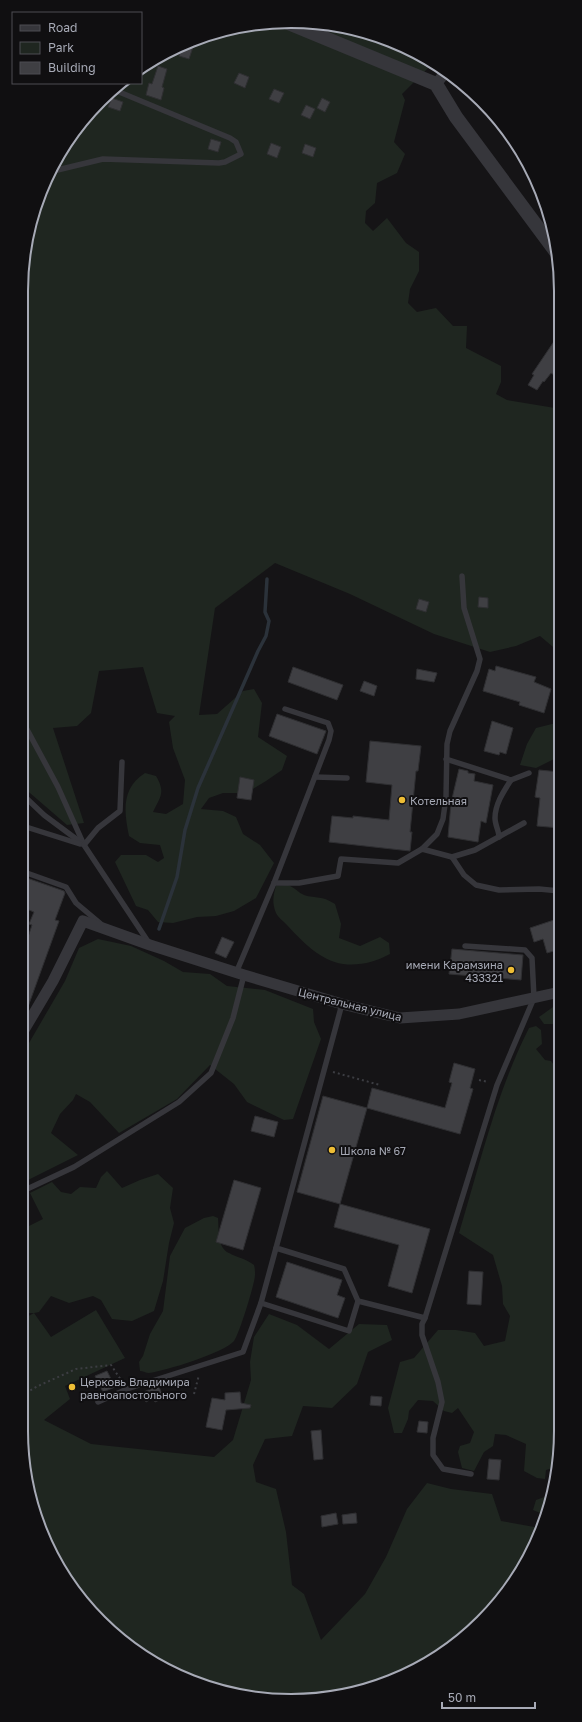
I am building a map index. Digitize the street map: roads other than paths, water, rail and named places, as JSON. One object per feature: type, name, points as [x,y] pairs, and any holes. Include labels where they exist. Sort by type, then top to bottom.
[{"type":"street","points":[[302,29],[436,84],[456,117],[550,243]]},
{"type":"street","points":[[436,84],[443,76]]},
{"type":"street","name":"Центральная улица","points":[[28,1023],[53,981],[82,921],[240,974],[342,1004],[400,1018],[459,1014],[554,993]]},
{"type":"lane","points":[[58,170],[103,159],[219,163],[225,162],[241,154],[236,142],[230,138],[119,92]]},
{"type":"lane","points":[[274,883],[299,883],[338,876],[341,859],[398,863],[422,849],[438,834],[443,819],[446,797],[447,744],[450,732],[477,671],[480,659],[464,608],[462,576]]},
{"type":"lane","points":[[28,1189],[74,1167],[179,1102],[211,1073],[234,1018],[240,974],[329,740],[331,731],[328,723],[285,709]]},
{"type":"lane","points":[[28,731],[58,787],[84,845],[150,945]]},
{"type":"lane","points":[[446,759],[511,780]]},
{"type":"lane","points":[[84,845],[98,828],[120,811],[122,762]]},
{"type":"lane","points":[[499,837],[495,819],[503,792],[511,780],[529,773]]},
{"type":"lane","points":[[315,777],[347,778]]},
{"type":"lane","points":[[28,800],[44,815],[84,845]]},
{"type":"lane","points":[[422,849],[452,857],[475,850],[524,823]]},
{"type":"lane","points":[[28,828],[84,845]]},
{"type":"lane","points":[[452,857],[464,875],[476,885],[499,890],[539,889],[554,890]]},
{"type":"lane","points":[[28,873],[66,887],[76,903],[107,929]]},
{"type":"lane","points":[[466,946],[525,950],[532,958],[534,998],[497,1085],[422,1324],[422,1335],[438,1382],[442,1402],[433,1438],[433,1455],[443,1469],[472,1474]]},
{"type":"lane","points":[[98,1402],[127,1389],[243,1352],[261,1303],[342,1004]]},
{"type":"lane","points":[[261,1303],[349,1331],[358,1301],[344,1269],[276,1248]]},
{"type":"lane","points":[[358,1301],[425,1318]]},
{"type":"waterway","points":[[159,929],[177,877],[185,830],[198,788],[266,636],[269,621],[265,612],[267,579]]},
{"type":"place","name":"Котельная","points":[[402,800]]},
{"type":"place","name":"имени Карамзина 433321","points":[[511,970]]},
{"type":"place","name":"Школа № 67","points":[[332,1150]]},
{"type":"place","name":"Церковь Владимира равноапостольного","points":[[72,1387]]}]
